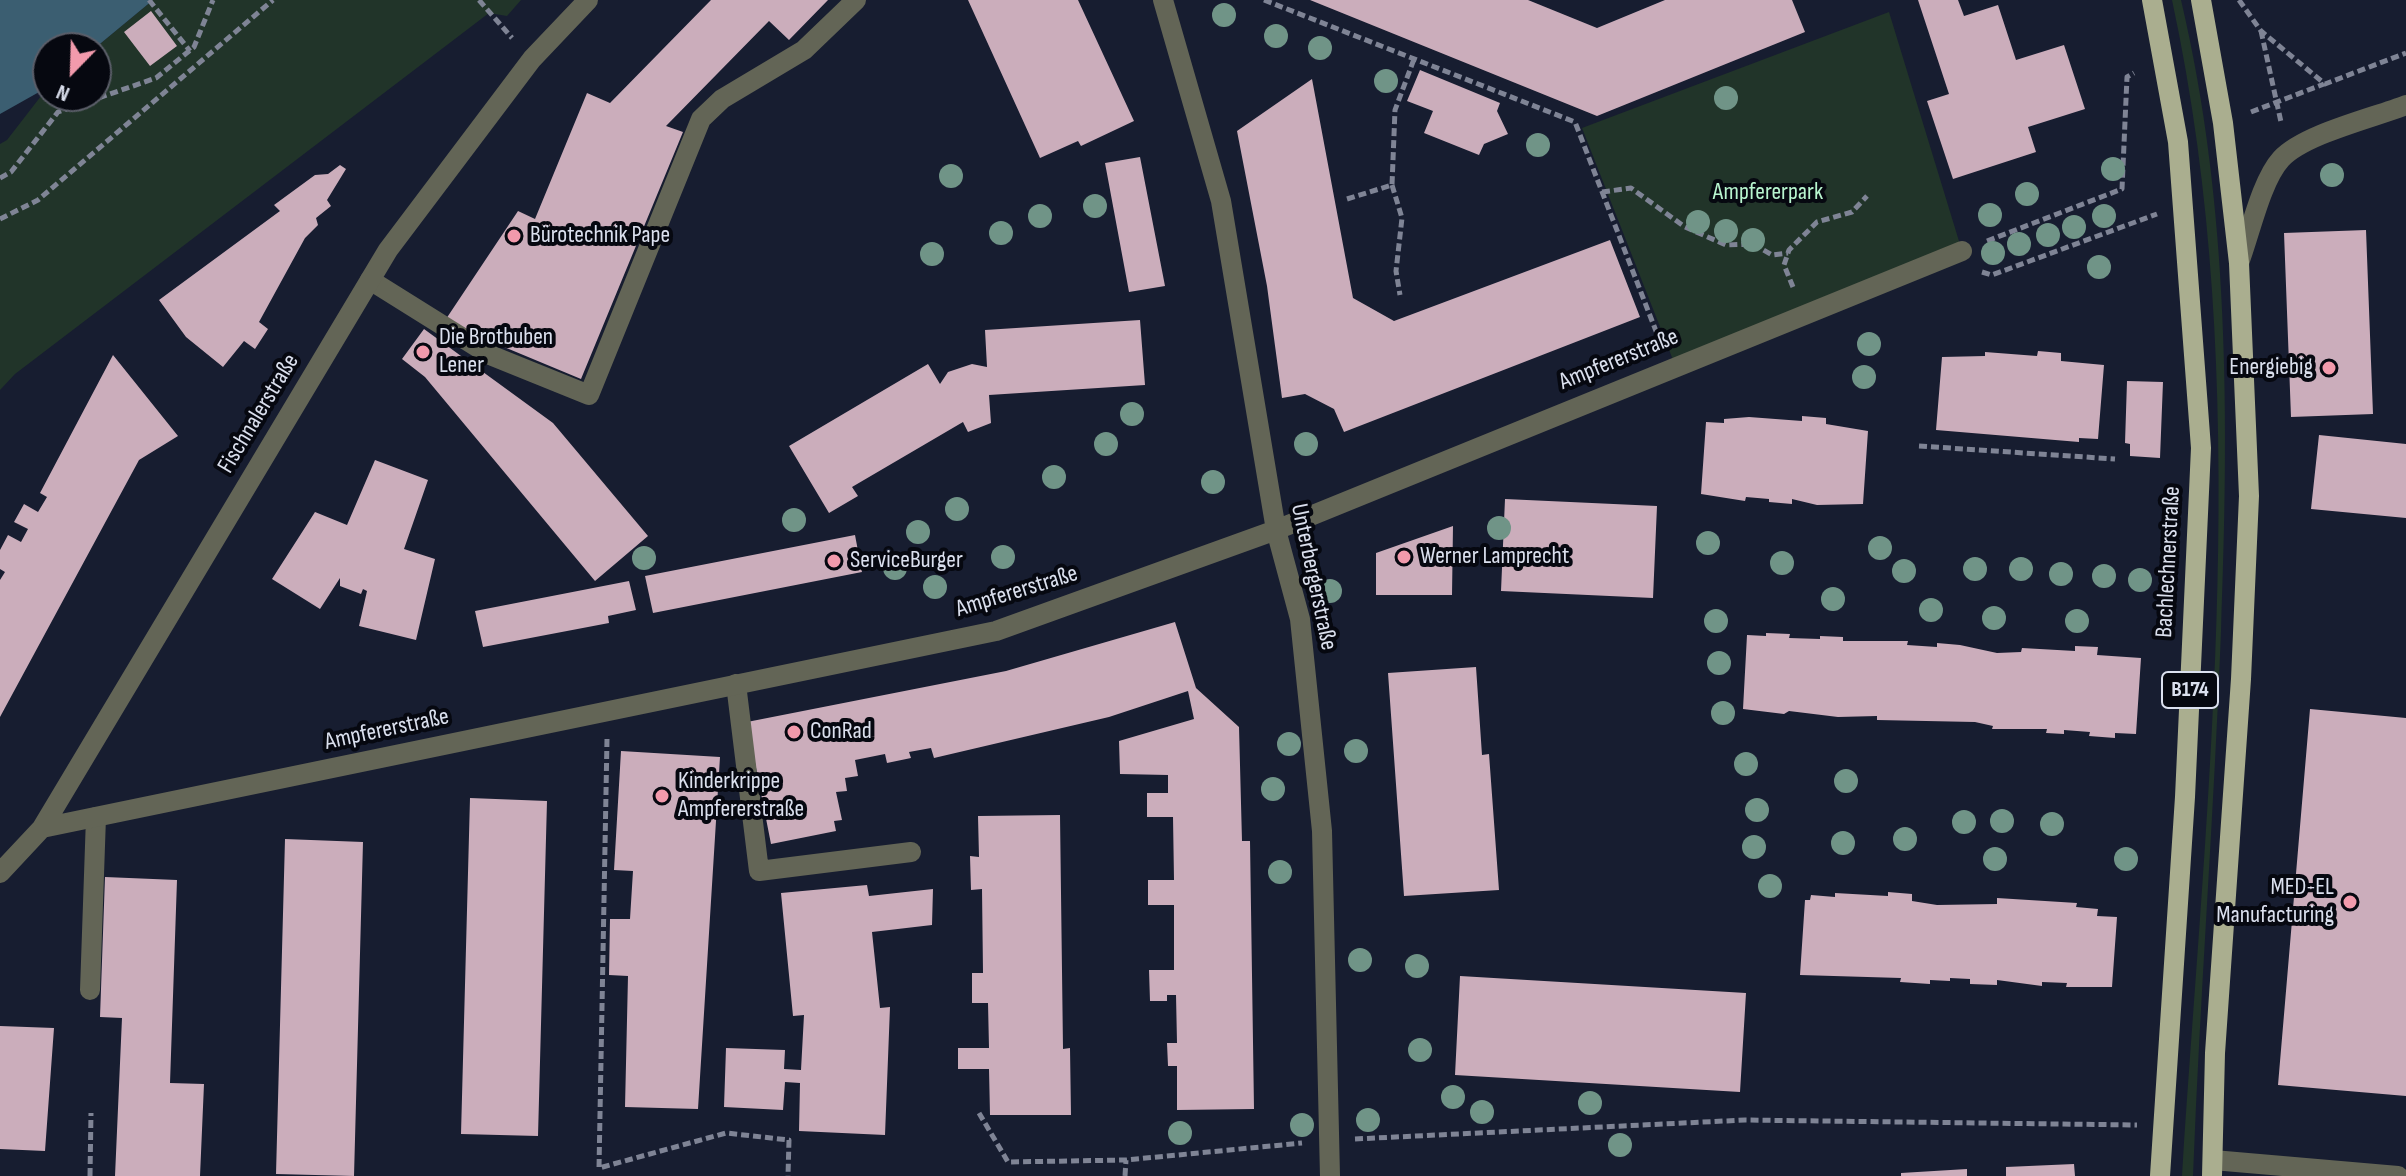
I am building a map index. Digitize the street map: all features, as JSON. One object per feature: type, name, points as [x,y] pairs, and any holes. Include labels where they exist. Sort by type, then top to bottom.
[{"type":"main road","name":"Bachlechnerstraße","points":[[2152,0],[2178,142],[2201,448],[2185,797],[2160,1176]]},
{"type":"main road","name":"B174","points":[[2201,0],[2223,123],[2239,263],[2249,496],[2241,679],[2215,1053],[2212,1168]]},
{"type":"street","name":"Fischnalerstraße","points":[[0,873],[42,828],[388,250],[532,59],[588,0]]},
{"type":"street","points":[[370,280],[490,355],[589,395],[701,119],[722,99],[804,50],[856,0]]},
{"type":"street","name":"Unterbergerstraße","points":[[1163,0],[1221,201],[1276,530],[1300,619],[1322,831],[1330,1176]]},
{"type":"street","points":[[2239,263],[2270,175],[2280,159],[2297,146],[2406,105]]},
{"type":"street","name":"Ampfererstraße","points":[[42,828],[996,631],[1276,530],[1670,367],[1962,251]]},
{"type":"street","points":[[736,684],[759,871],[911,852]]},
{"type":"street","points":[[90,990],[96,817]]},
{"type":"street","points":[[2212,1168],[2398,1176]]},
{"type":"path","points":[[149,0],[190,51]]},
{"type":"path","points":[[0,178],[11,172],[58,112],[156,78],[190,51],[213,0]]},
{"type":"path","points":[[0,219],[38,200],[273,0]]},
{"type":"path","points":[[479,0],[532,59]]},
{"type":"path","points":[[1264,0],[1575,122],[1670,367]]},
{"type":"path","points":[[2239,0],[2261,31],[2325,84]]},
{"type":"path","points":[[2261,31],[2280,122]]},
{"type":"path","points":[[2223,123],[2406,53]]},
{"type":"path","points":[[1400,295],[1396,271],[1402,218],[1392,185],[1395,110],[1414,59]]},
{"type":"path","points":[[2125,100],[2122,189],[1962,251],[1972,268],[1992,275],[2184,204]]},
{"type":"path","points":[[1347,199],[1392,185]]},
{"type":"path","points":[[1602,192],[1631,188],[1685,227],[1726,245],[1753,244],[1772,255],[1788,253]]},
{"type":"path","points":[[1803,315],[1784,265],[1788,253],[1817,222],[1852,212],[1867,196]]},
{"type":"path","points":[[1919,446],[2115,459]]},
{"type":"path","points":[[602,713],[610,752],[599,1168],[726,1133],[789,1140],[788,1176]]},
{"type":"path","points":[[90,1176],[91,1113]]},
{"type":"path","points":[[979,1113],[1008,1162],[1126,1160],[1330,1140],[1745,1120],[2162,1126]]},
{"type":"path","points":[[1125,1176],[1126,1160]]},
{"type":"green space","points":[[153,0],[521,0],[507,16],[489,13],[15,374],[0,390],[0,144],[7,140],[32,108],[32,112],[112,112],[112,34]]},
{"type":"green space","points":[[2172,0],[2181,0],[2209,156],[2217,235],[2225,394],[2221,632],[2193,1176],[2182,1176],[2212,735],[2218,586],[2218,439],[2212,291],[2197,145]]},
{"type":"green space","name":"Ampfererpark","points":[[1889,12],[1962,251],[1675,365],[1582,128]]},
{"type":"water","points":[[0,0],[153,0],[112,34],[32,32],[32,96],[0,114]]},
{"type":"building","points":[[711,0],[828,0],[789,40],[769,21],[666,126],[683,132],[581,379],[444,322],[518,211],[535,219],[587,93],[610,103]]},
{"type":"building","points":[[968,0],[1078,0],[1134,121],[1081,146],[1078,141],[1040,158]]},
{"type":"building","points":[[1310,0],[1528,0],[1597,28],[1665,0],[1792,0],[1805,32],[1597,116]]},
{"type":"building","points":[[1918,0],[1958,0],[1964,16],[1998,5],[2016,60],[2064,45],[2085,109],[2028,127],[2036,152],[1953,179],[1927,101],[1949,94]]},
{"type":"building","points":[[151,11],[177,46],[150,66],[124,32]]},
{"type":"building","points":[[1420,70],[1500,103],[1497,111],[1508,134],[1484,144],[1479,155],[1424,133],[1433,111],[1407,101]]},
{"type":"building","points":[[1312,79],[1353,298],[1394,321],[1610,240],[1640,317],[1344,432],[1334,409],[1305,394],[1282,398],[1267,286],[1237,131]]},
{"type":"building","points":[[1140,157],[1165,286],[1129,292],[1105,163]]},
{"type":"building","points":[[340,165],[346,169],[327,200],[331,206],[316,218],[318,225],[305,238],[259,322],[268,329],[255,349],[244,341],[223,367],[186,337],[159,300],[280,211],[274,205],[315,175],[328,174]]},
{"type":"building","points":[[2366,230],[2373,414],[2291,417],[2284,233]]},
{"type":"building","points":[[1140,320],[1145,385],[989,395],[991,423],[968,432],[963,422],[852,487],[858,496],[829,513],[789,446],[928,364],[940,384],[948,372],[972,364],[987,367],[985,330]]},
{"type":"building","points":[[424,329],[553,423],[648,536],[595,581],[425,377],[402,359]]},
{"type":"building","points":[[2038,351],[2061,353],[2061,361],[2104,365],[2098,439],[2079,438],[2079,442],[1936,430],[1942,357],[1985,356],[1985,352],[2037,356]]},
{"type":"building","points":[[113,355],[178,436],[139,460],[0,717],[0,580],[5,572],[0,569],[0,550],[8,535],[21,542],[28,529],[14,522],[24,504],[38,512],[47,497],[40,493]]},
{"type":"building","points":[[2127,381],[2163,382],[2160,458],[2130,456],[2130,444],[2125,443]]},
{"type":"building","points":[[1802,416],[1826,418],[1826,424],[1868,431],[1863,504],[1817,505],[1792,499],[1792,504],[1769,502],[1769,499],[1746,497],[1745,501],[1701,494],[1706,422],[1724,423],[1724,419],[1749,417],[1802,421]]},
{"type":"building","points":[[2319,435],[2406,444],[2406,518],[2311,509]]},
{"type":"building","points":[[375,460],[428,480],[404,549],[435,559],[416,640],[359,626],[367,591],[363,589],[361,594],[340,586],[340,578],[320,609],[272,579],[315,512],[347,525]]},
{"type":"building","points":[[1505,499],[1657,506],[1653,598],[1501,591]]},
{"type":"building","points":[[1453,526],[1452,595],[1376,595],[1376,553]]},
{"type":"building","points":[[855,535],[862,572],[653,613],[645,576]]},
{"type":"building","points":[[629,581],[636,610],[608,616],[609,623],[483,647],[475,611]]},
{"type":"building","points":[[1175,622],[1196,688],[1239,727],[1242,841],[1250,841],[1254,1109],[1177,1110],[1177,1066],[1168,1066],[1167,1043],[1177,1043],[1176,995],[1167,995],[1167,1001],[1150,1001],[1149,970],[1174,970],[1174,905],[1148,905],[1148,880],[1174,880],[1173,817],[1147,817],[1147,793],[1168,793],[1168,775],[1120,774],[1119,741],[1194,719],[1188,691],[1109,717],[934,758],[931,748],[909,752],[911,758],[887,763],[885,754],[855,760],[858,776],[845,778],[847,791],[836,792],[842,820],[834,821],[836,831],[771,844],[747,722],[1006,671]]},
{"type":"building","points":[[1766,633],[1790,634],[1789,638],[1820,639],[1820,636],[1843,637],[1843,641],[1908,641],[1907,645],[1937,647],[1937,643],[1997,653],[2021,652],[2022,648],[2075,651],[2075,646],[2098,647],[2097,655],[2141,658],[2136,734],[2115,733],[2115,738],[2064,730],[2064,734],[2046,733],[2047,729],[1992,729],[1993,726],[1975,722],[1877,720],[1877,716],[1838,717],[1743,709],[1747,635],[1766,636]]},
{"type":"building","points":[[1476,667],[1482,755],[1489,754],[1499,890],[1404,896],[1388,673]]},
{"type":"building","name":"MED-EL Manufacturing","points":[[2310,709],[2406,718],[2406,1096],[2278,1085]]},
{"type":"building","points":[[621,751],[720,757],[698,1109],[625,1107],[628,976],[609,975],[610,919],[630,919],[633,871],[614,870]]},
{"type":"building","points":[[470,798],[547,801],[538,1136],[461,1134]]},
{"type":"building","points":[[1060,815],[1063,1049],[1070,1048],[1071,1115],[990,1115],[989,1069],[958,1069],[958,1048],[989,1048],[988,1003],[972,1003],[972,973],[983,973],[982,889],[971,890],[970,856],[979,857],[978,816]]},
{"type":"building","points":[[285,839],[363,842],[354,1176],[276,1174]]},
{"type":"building","points":[[105,877],[177,880],[170,1083],[204,1084],[200,1176],[115,1176],[122,1018],[100,1017]]},
{"type":"building","points":[[867,885],[869,896],[933,889],[932,925],[872,932],[880,1008],[890,1007],[885,1135],[799,1131],[800,1083],[785,1082],[783,1110],[724,1107],[726,1048],[785,1050],[784,1069],[801,1070],[804,1015],[793,1016],[781,893]]},
{"type":"building","points":[[1888,892],[1912,894],[1912,901],[1937,905],[1997,904],[1997,898],[2077,903],[2076,907],[2098,909],[2097,916],[2117,917],[2112,987],[2066,987],[2067,983],[2042,982],[2042,986],[1997,980],[1997,985],[1970,984],[1970,979],[1950,978],[1950,981],[1930,980],[1930,984],[1900,982],[1901,978],[1800,975],[1805,900],[1810,900],[1811,895],[1888,896]]},
{"type":"building","points":[[1460,976],[1746,993],[1740,1092],[1455,1075]]},
{"type":"building","points":[[0,1026],[54,1028],[45,1151],[0,1149]]},
{"type":"building","points":[[2074,1164],[2075,1176],[2006,1176],[2006,1167]]},
{"type":"building","points":[[1967,1169],[1967,1176],[1901,1176],[1901,1173]]},
{"type":"place","name":"Bürotechnik Pape","points":[[514,236]]},
{"type":"place","name":"Die Brotbuben Lener","points":[[423,352]]},
{"type":"place","name":"Energiebig","points":[[2329,368]]},
{"type":"place","name":"Werner Lamprecht","points":[[1404,557]]},
{"type":"place","name":"ServiceBurger","points":[[834,561]]},
{"type":"place","name":"ConRad","points":[[794,732]]},
{"type":"place","name":"Kinderkrippe Ampfererstraße","points":[[662,796]]},
{"type":"place","name":"MED-EL Manufacturing","points":[[2350,902]]}]
